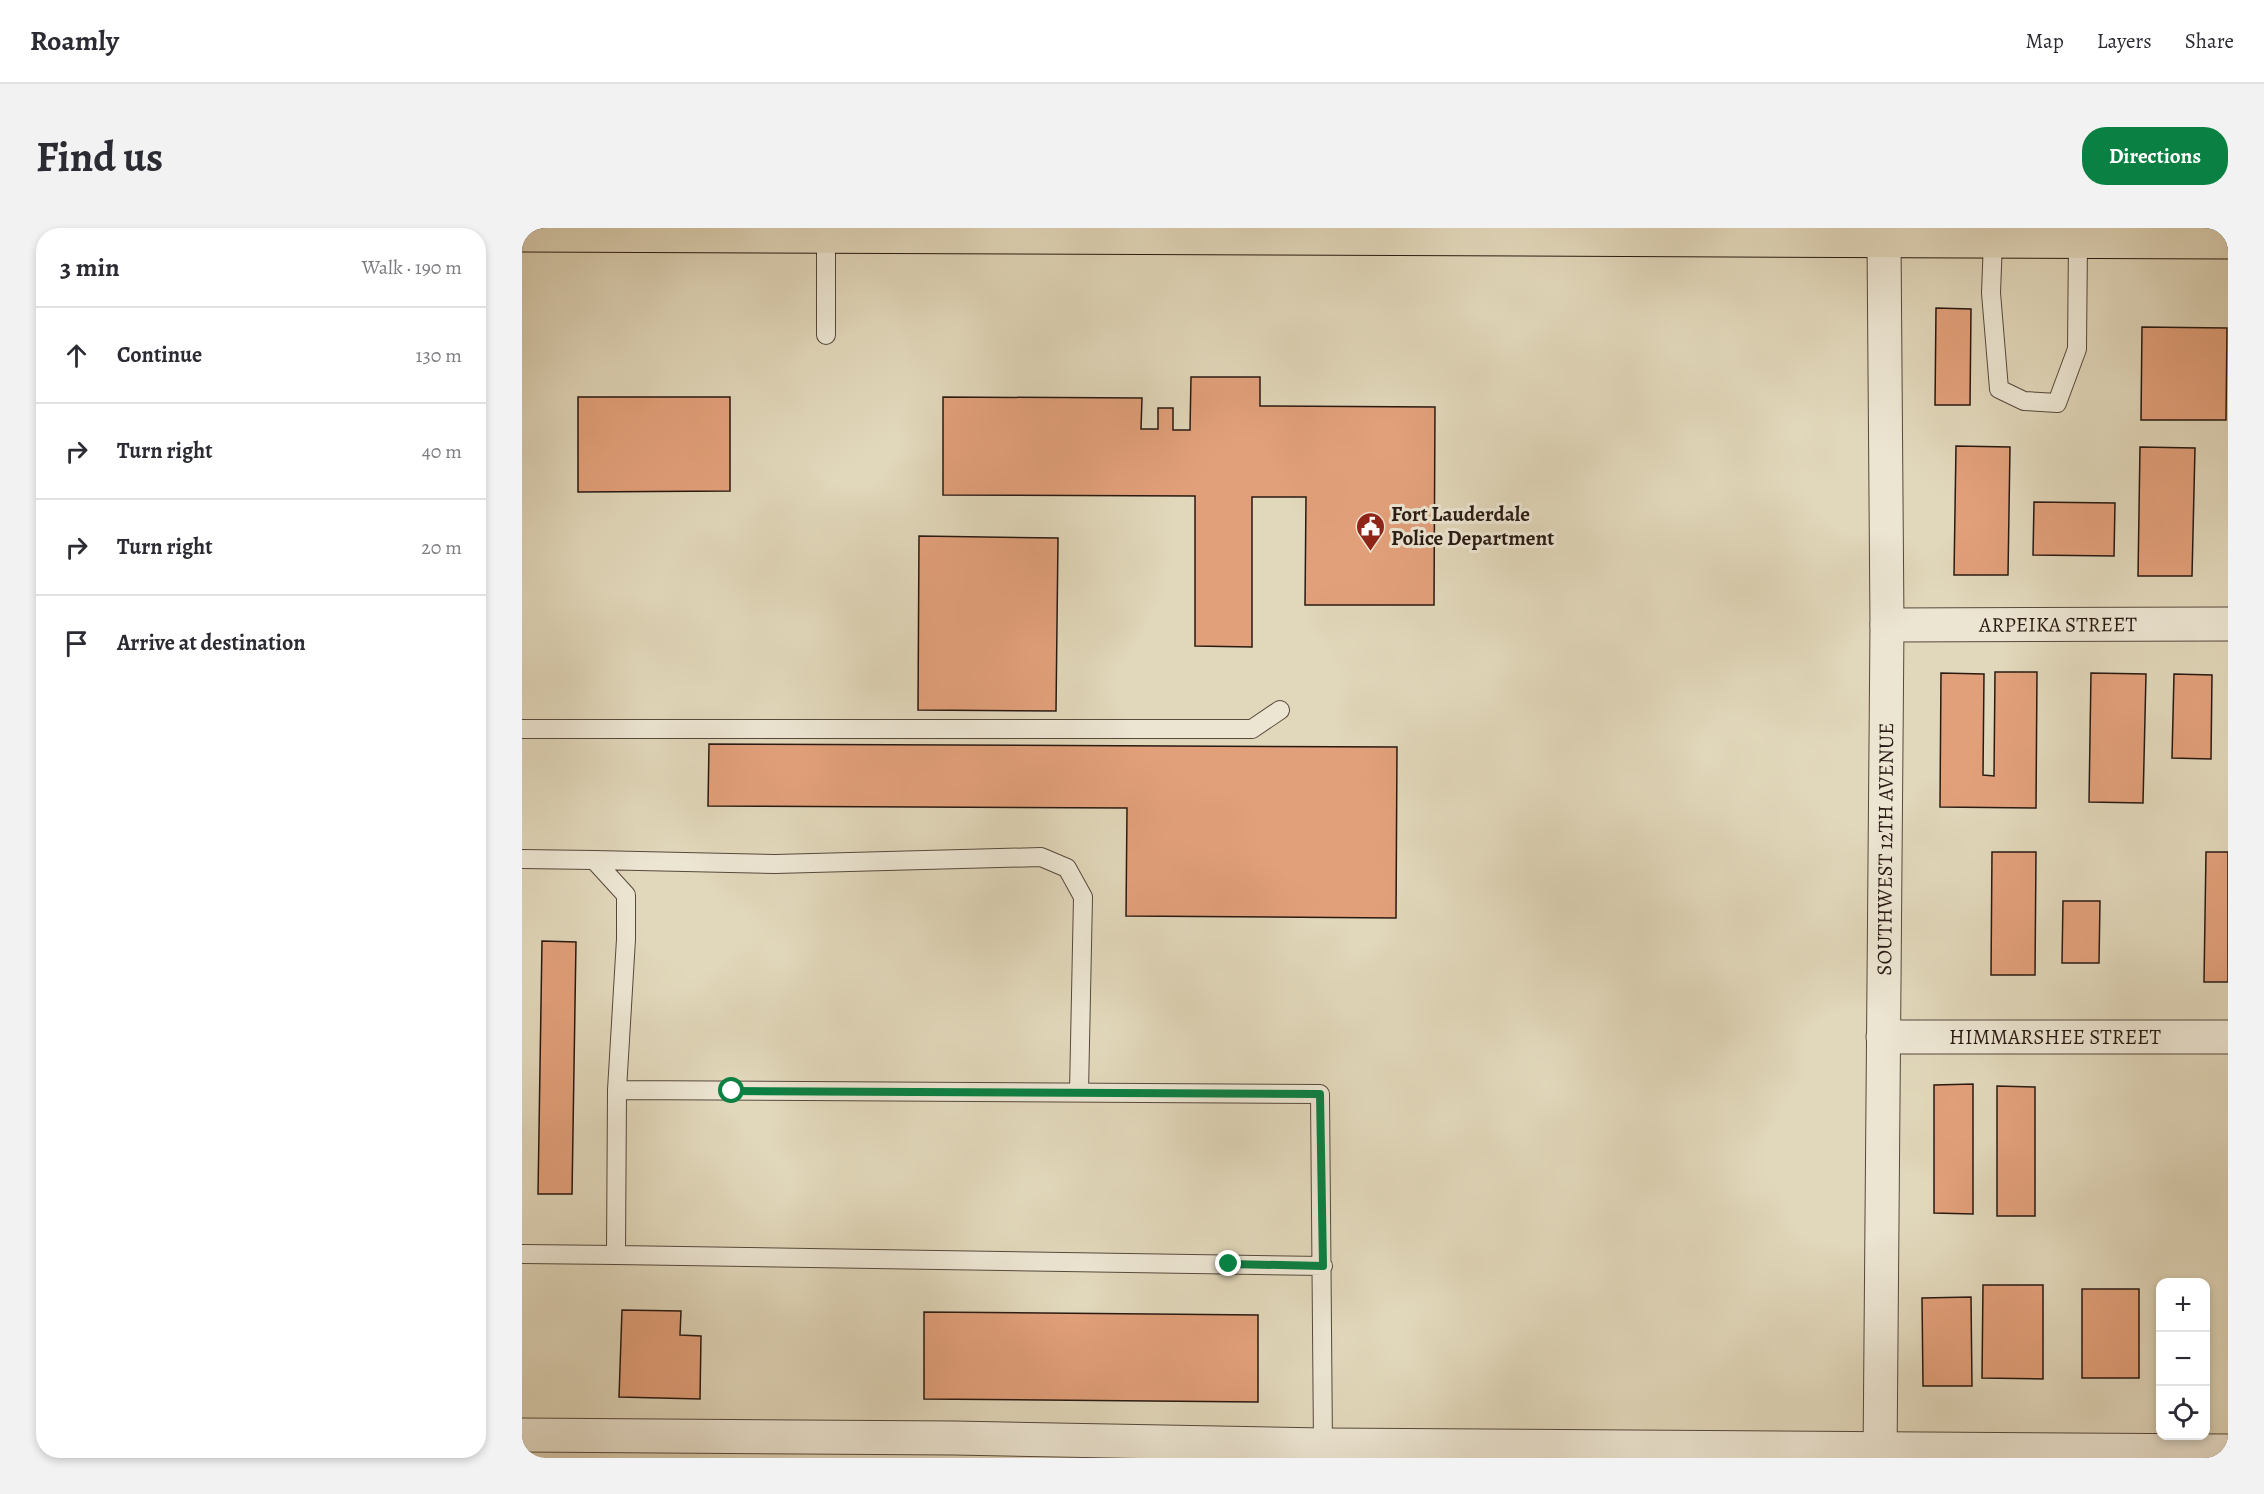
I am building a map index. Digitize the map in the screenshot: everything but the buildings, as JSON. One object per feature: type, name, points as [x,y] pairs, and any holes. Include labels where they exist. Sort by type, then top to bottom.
[{"type":"main road","points":[[522,235],[826,236],[908,232],[1303,233],[2228,242]]},
{"type":"street","name":"SOUTHWEST 12TH AVENUE","points":[[1880,1454],[1887,625],[1884,240]]},
{"type":"street","name":"ARPEIKA STREET","points":[[1887,625],[2228,624]]},
{"type":"street","name":"HIMMARSHEE STREET","points":[[1883,1037],[2228,1037]]},
{"type":"street","points":[[522,1436],[954,1448],[1323,1452],[1880,1454],[2228,1451]]},
{"type":"lane","points":[[826,236],[826,335]]},
{"type":"lane","points":[[1993,240],[1991,293],[1999,389],[2024,401],[2057,403],[2077,349],[2078,241]]},
{"type":"lane","points":[[522,729],[1252,729],[1280,710]]},
{"type":"lane","points":[[522,859],[775,864],[1041,857],[1067,868],[1083,897],[1079,1092]]},
{"type":"lane","points":[[594,860],[626,895],[626,939],[616,1090],[616,1255]]},
{"type":"lane","points":[[616,1090],[1320,1094],[1323,1452]]},
{"type":"lane","points":[[522,1254],[1323,1266]]},
{"type":"place","name":"Fort Lauderdale Police Department","points":[[1370,552]]},
{"type":"route","points":[[732,1091],[1320,1094],[1323,1266],[1229,1264]]}]
